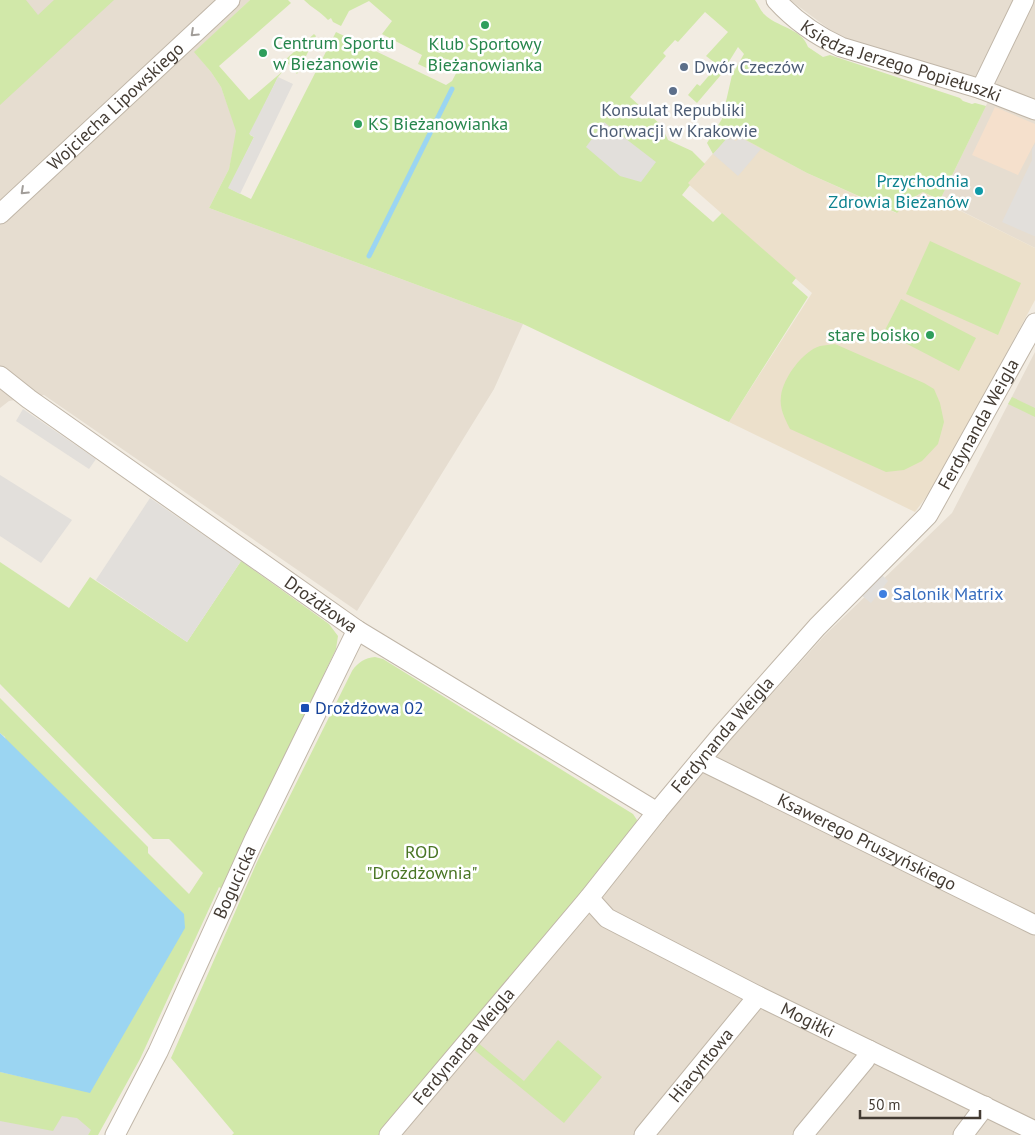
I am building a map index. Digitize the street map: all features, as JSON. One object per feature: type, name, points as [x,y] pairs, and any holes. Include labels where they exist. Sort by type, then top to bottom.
[{"type":"street","name":"Wojciecha Lipowskiego","points":[[0,214],[230,0]]},
{"type":"street","name":"Księdza Jerzego Popiełuszki","points":[[776,0],[802,26],[841,48],[981,89],[1035,110]]},
{"type":"street","points":[[981,89],[1024,0]]},
{"type":"street","name":"Ferdynanda Weigla","points":[[389,1135],[589,898],[700,760],[817,627],[928,515],[1035,323]]},
{"type":"street","name":"Drożdżowa","points":[[0,376],[36,404],[357,630],[657,812]]},
{"type":"street","name":"Bogucicka","points":[[115,1135],[158,1052],[254,840],[357,630]]},
{"type":"street","name":"Ksawerego Pruszyńskiego","points":[[700,760],[1035,925]]},
{"type":"street","name":"Mogiłki","points":[[589,898],[607,918],[758,996],[1035,1131]]},
{"type":"street","name":"Hiacyntowa","points":[[644,1135],[758,996]]},
{"type":"street","points":[[803,1135],[865,1060],[869,1050]]},
{"type":"street","points":[[963,1135],[984,1106]]},
{"type":"shaded area","points":[[0,0],[250,0],[195,52],[221,87],[237,131],[229,169],[209,208],[523,324],[494,389],[357,611],[44,395],[9,401],[0,408]]},
{"type":"shaded area","points":[[790,0],[1035,0],[1035,248],[940,200],[997,83],[867,47],[837,35]]},
{"type":"shaded area","points":[[278,77],[293,84],[240,194],[228,188],[254,137],[249,134]]},
{"type":"shaded area","points":[[995,107],[1035,124],[1035,142],[1018,175],[972,155]]},
{"type":"shaded area","points":[[604,122],[656,162],[641,182],[620,176],[586,147]]},
{"type":"shaded area","points":[[732,132],[807,173],[896,213],[909,200],[923,192],[1035,248],[1035,300],[966,429],[929,493],[915,512],[729,422],[812,293],[687,183]]},
{"type":"shaded area","points":[[728,137],[736,141],[740,137],[761,149],[738,176],[713,154]]},
{"type":"shaded area","points":[[1035,144],[1034,236],[1002,222],[1032,160],[1032,149]]},
{"type":"shaded area","points":[[1035,352],[1035,1135],[399,1135],[713,759],[825,635],[952,513]]},
{"type":"shaded area","points":[[23,409],[96,459],[89,469],[16,421]]},
{"type":"shaded area","points":[[0,475],[72,520],[41,563],[0,536]]},
{"type":"shaded area","points":[[150,498],[241,561],[187,642],[96,580]]},
{"type":"shaded area","points":[[882,575],[888,581],[871,603],[861,595]]},
{"type":"shaded area","points":[[0,1072],[90,1093],[110,1102],[88,1135],[0,1135]]},
{"type":"green space","points":[[0,0],[26,0],[38,15],[54,0],[114,0],[0,105]]},
{"type":"green space","points":[[250,0],[288,0],[291,3],[219,66],[249,100],[283,71],[278,77],[250,135],[254,137],[229,188],[251,199],[336,32],[446,85],[452,81],[460,66],[444,58],[435,72],[418,64],[422,55],[382,34],[392,21],[369,1],[349,11],[341,26],[333,22],[331,18],[328,20],[304,0],[755,0],[769,18],[795,32],[805,41],[808,47],[823,57],[830,55],[960,98],[972,104],[986,106],[940,200],[923,192],[909,200],[897,213],[807,173],[733,133],[713,154],[707,143],[722,119],[732,75],[744,54],[738,47],[720,76],[697,103],[688,95],[697,84],[700,86],[712,72],[709,70],[715,63],[706,56],[728,32],[705,12],[678,42],[675,40],[663,53],[666,56],[630,97],[661,125],[668,140],[692,151],[705,164],[688,183],[690,185],[682,195],[713,222],[722,213],[796,278],[792,283],[808,297],[729,422],[523,324],[209,208],[229,169],[236,131],[221,87],[194,52]]},
{"type":"green space","points":[[314,34],[316,36],[297,74],[285,60]]},
{"type":"green space","points":[[930,241],[1021,283],[998,335],[906,294]]},
{"type":"green space","name":"stare boisko","points":[[901,299],[976,338],[959,371],[884,332]]},
{"type":"green space","points":[[835,344],[934,389],[940,403],[944,422],[938,444],[922,461],[904,470],[886,472],[790,429],[781,405],[781,396],[786,381],[795,366],[807,353],[820,346]]},
{"type":"green space","points":[[1012,397],[1035,408],[1035,417],[1008,404]]},
{"type":"green space","points":[[241,561],[329,624],[338,636],[336,649],[222,889],[219,887],[140,1059],[98,1135],[88,1135],[91,1130],[77,1118],[62,1116],[53,1131],[0,1121],[0,1072],[90,1092],[5,737],[0,733],[0,698],[148,847],[148,853],[189,894],[203,873],[169,839],[153,839],[0,684],[0,562],[69,608],[90,577],[187,642]]},
{"type":"green space","name":"ROD \"Drożdżownia\"","points":[[375,657],[383,659],[633,814],[637,820],[635,831],[382,1135],[232,1135],[234,1133],[171,1058],[257,862],[352,671],[362,661]]},
{"type":"green space","points":[[558,1040],[602,1077],[564,1123],[472,1048],[477,1042],[524,1081]]},
{"type":"water","points":[[0,733],[184,914],[185,928],[90,1093],[0,1072]]},
{"type":"waterway","points":[[369,256],[452,89]]},
{"type":"place","name":"Klub Sportowy Bieżanowianka","points":[[485,25]]},
{"type":"place","name":"Centrum Sportu w Bieżanowie","points":[[263,53]]},
{"type":"place","name":"Dwór Czeczów","points":[[684,67]]},
{"type":"place","name":"Konsulat Republiki Chorwacji w Krakowie","points":[[673,91]]},
{"type":"place","name":"KS Bieżanowianka","points":[[358,124]]},
{"type":"place","name":"Przychodnia Zdrowia Bieżanów","points":[[979,191]]},
{"type":"place","name":"stare boisko","points":[[930,335]]},
{"type":"place","name":"Salonik Matrix","points":[[883,594]]},
{"type":"place","name":"Drożdżowa 02","points":[[305,708]]}]
